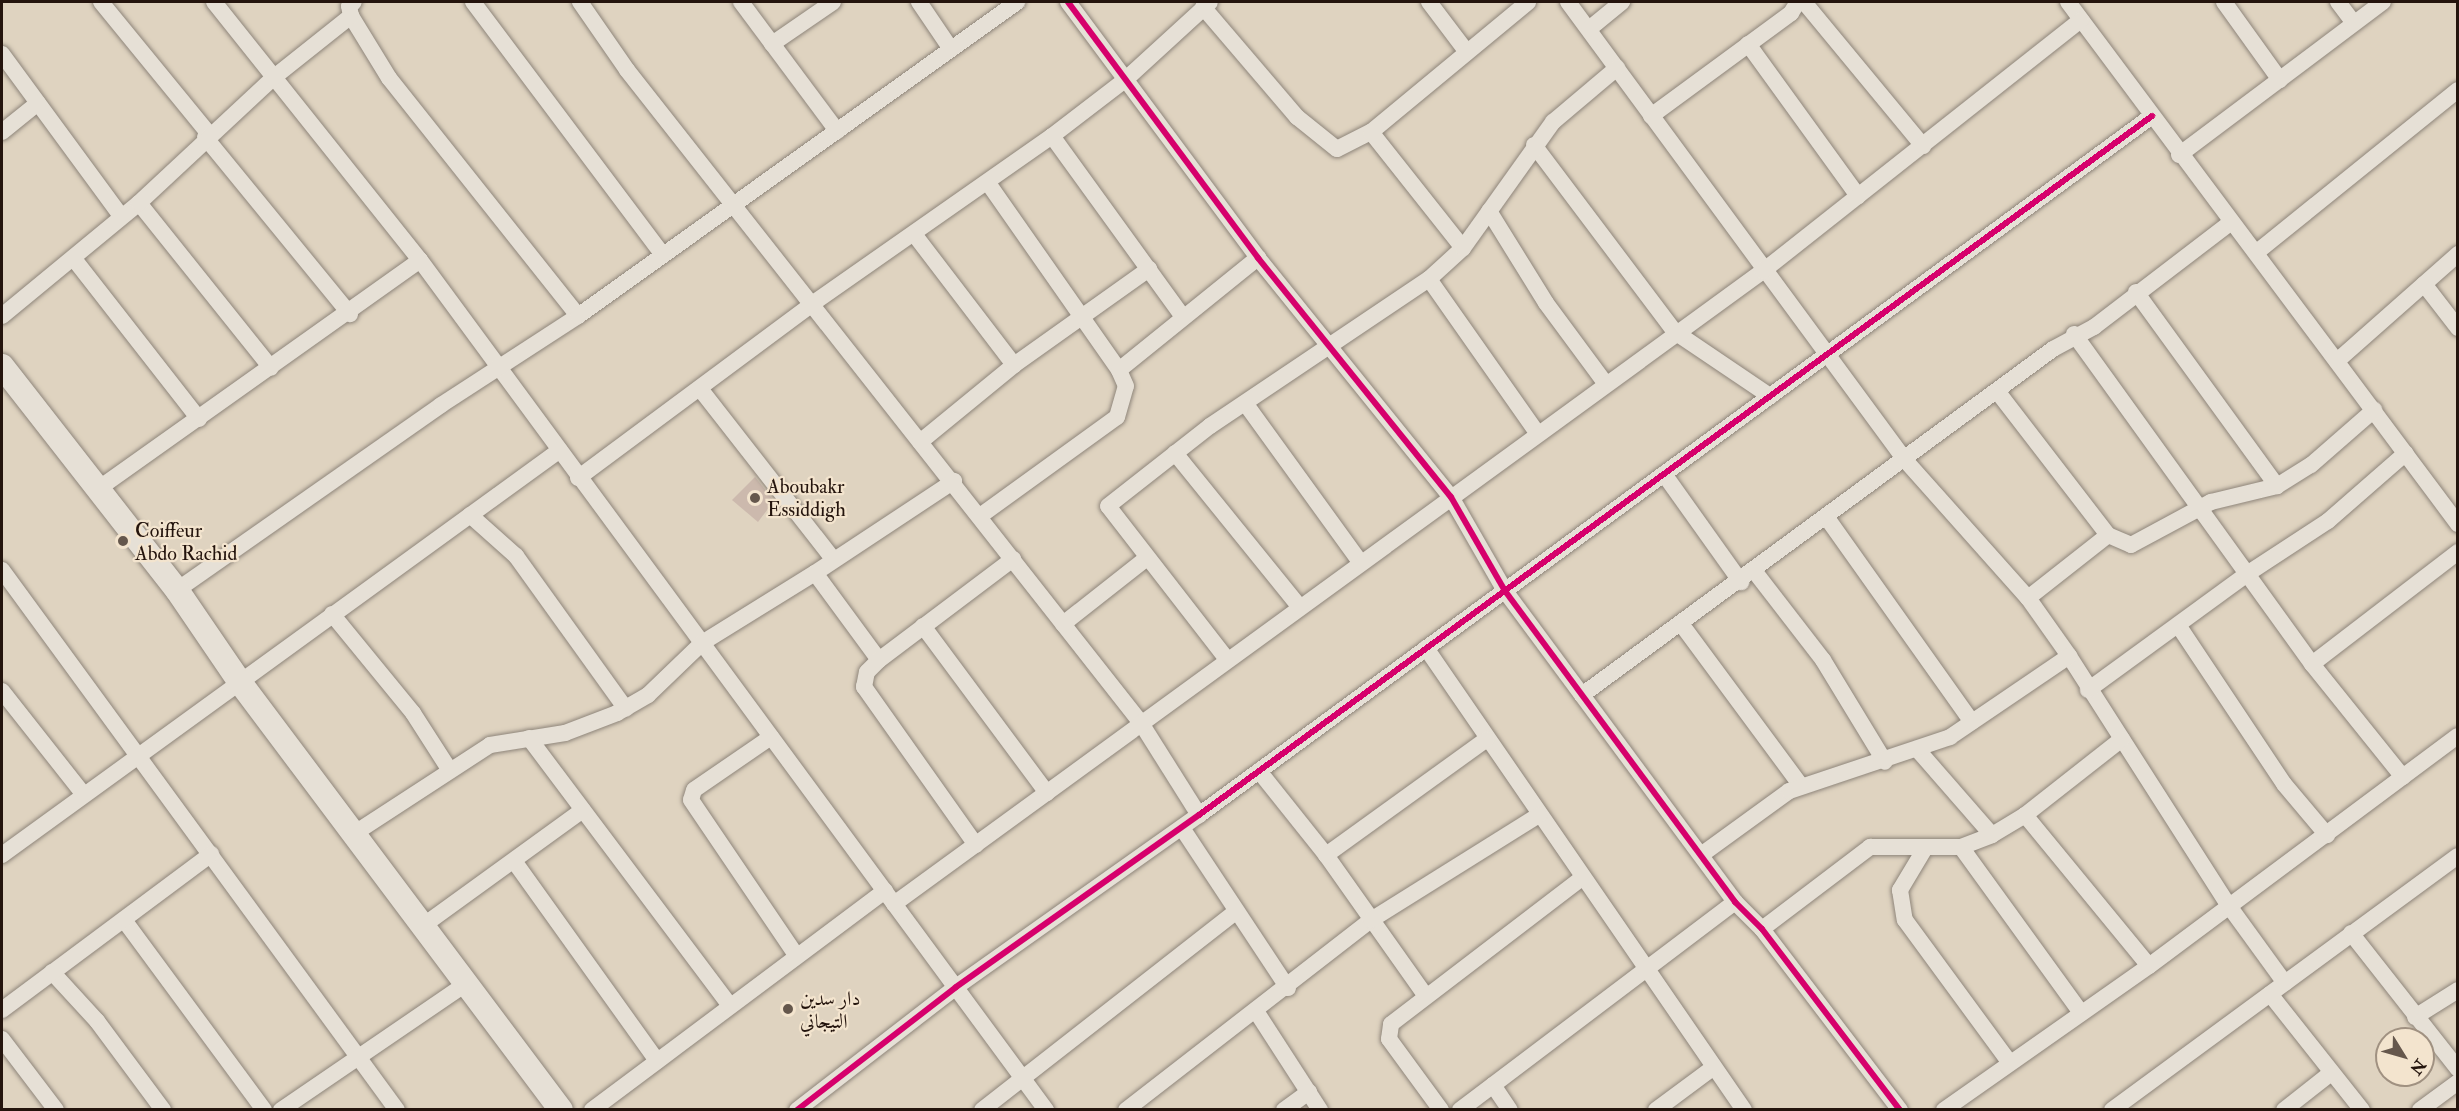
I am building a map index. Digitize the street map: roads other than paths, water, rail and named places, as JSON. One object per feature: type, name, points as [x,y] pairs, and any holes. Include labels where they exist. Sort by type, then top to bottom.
[{"type":"main road","points":[[2,366],[177,590],[239,681],[561,1110]]},
{"type":"street","points":[[101,2],[350,314]]},
{"type":"street","points":[[214,2],[420,260],[560,450],[578,478],[1046,1110]]},
{"type":"street","points":[[473,2],[663,255]]},
{"type":"street","points":[[580,2],[627,70],[735,203],[920,442],[954,481],[1141,723],[1199,815]]},
{"type":"street","points":[[741,2],[837,131]]},
{"type":"street","points":[[772,44],[834,2]]},
{"type":"street","points":[[919,2],[951,49]]},
{"type":"street","points":[[177,590],[441,405],[500,369],[578,315],[1017,2]]},
{"type":"street","points":[[1068,2],[1258,258],[1328,348],[1451,496],[1505,591],[1735,902],[1762,929],[1900,1110]]},
{"type":"street","points":[[1430,2],[1466,51]]},
{"type":"street","points":[[578,478],[701,390],[812,304],[988,183],[1052,136],[1125,80],[1206,4],[1297,117],[1328,146],[1344,146],[1371,132],[1466,51],[1528,2]]},
{"type":"street","points":[[1568,2],[1763,271],[1905,460],[2028,598],[2070,656],[2088,690],[2229,906],[2285,983]]},
{"type":"street","points":[[1588,29],[1622,2]]},
{"type":"street","points":[[1652,116],[1748,44],[1798,2]]},
{"type":"street","points":[[1804,2],[1923,146]]},
{"type":"street","points":[[2068,2],[2179,155],[2230,222],[2257,252],[2457,521]]},
{"type":"street","points":[[2224,2],[2280,80]]},
{"type":"street","points":[[2338,2],[2355,23]]},
{"type":"street","points":[[2179,155],[2383,2]]},
{"type":"street","points":[[2,316],[74,259],[121,216],[139,203],[207,136],[350,6],[389,78],[578,315]]},
{"type":"street","points":[[592,1110],[796,955],[976,845],[1226,658],[1538,434],[1675,332],[1763,271],[2081,20]]},
{"type":"street","points":[[1748,44],[1858,196]]},
{"type":"street","points":[[2,54],[121,216]]},
{"type":"street","points":[[1226,658],[1108,506],[1175,453],[1245,403],[1429,279],[1463,248],[1534,145],[1617,68]]},
{"type":"street","points":[[2257,252],[2457,90]]},
{"type":"street","points":[[2,132],[38,103]]},
{"type":"street","points":[[797,1110],[818,1103],[956,987],[1182,828],[2152,116]]},
{"type":"street","points":[[1371,132],[1463,248]]},
{"type":"street","points":[[1052,136],[1183,316]]},
{"type":"street","points":[[1534,145],[1675,332],[1770,396]]},
{"type":"street","points":[[980,516],[1117,417],[1126,386],[1119,370],[988,183]]},
{"type":"street","points":[[139,203],[271,368]]},
{"type":"street","points":[[1489,211],[1546,303],[1606,384]]},
{"type":"street","points":[[1582,695],[1755,572],[2074,334],[2094,327],[2136,292],[2230,222]]},
{"type":"street","points":[[914,234],[1014,365]]},
{"type":"street","points":[[2337,361],[2457,254]]},
{"type":"street","points":[[1119,370],[1183,316],[1258,258]]},
{"type":"street","points":[[74,259],[199,419]]},
{"type":"street","points":[[98,489],[350,314],[420,260]]},
{"type":"street","points":[[920,442],[1014,365],[1149,269]]},
{"type":"street","points":[[1429,279],[1538,434]]},
{"type":"street","points":[[2424,284],[2457,328]]},
{"type":"street","points":[[2136,292],[2277,486]]},
{"type":"street","points":[[2074,334],[2312,664],[2403,777]]},
{"type":"street","points":[[701,390],[833,559]]},
{"type":"street","points":[[1997,391],[2108,535],[2131,545],[2200,508],[2277,486],[2311,465],[2374,410]]},
{"type":"street","points":[[1245,403],[1360,562]]},
{"type":"street","points":[[2,855],[560,450]]},
{"type":"street","points":[[1175,453],[1299,606]]},
{"type":"street","points":[[2088,690],[2247,574],[2328,521],[2406,453]]},
{"type":"street","points":[[1664,474],[1741,582]]},
{"type":"street","points":[[355,833],[448,769],[490,745],[565,733],[626,709],[648,695],[702,643],[815,573],[954,481]]},
{"type":"street","points":[[470,515],[516,556],[626,709]]},
{"type":"street","points":[[1827,518],[1972,722]]},
{"type":"street","points":[[2028,598],[2108,535]]},
{"type":"street","points":[[2312,664],[2457,552]]},
{"type":"street","points":[[1063,624],[1147,558]]},
{"type":"street","points":[[976,845],[869,698],[864,687],[867,672],[879,660],[1013,559]]},
{"type":"street","points":[[2,570],[140,754],[397,1110]]},
{"type":"street","points":[[1755,572],[1823,660],[1885,762]]},
{"type":"street","points":[[815,573],[879,660]]},
{"type":"street","points":[[332,614],[413,713],[448,769]]},
{"type":"street","points":[[1682,625],[1801,786]]},
{"type":"street","points":[[2178,625],[2284,784],[2327,835]]},
{"type":"street","points":[[923,626],[1047,793]]},
{"type":"street","points":[[1426,648],[1744,1110]]},
{"type":"street","points":[[1701,855],[1801,786],[1885,762],[1917,749],[1972,722],[2070,656]]},
{"type":"street","points":[[2,691],[7,712],[84,795]]},
{"type":"street","points":[[1944,1110],[2149,966],[2457,736]]},
{"type":"street","points":[[771,737],[694,790],[691,800],[796,955]]},
{"type":"street","points":[[529,738],[730,1006]]},
{"type":"street","points":[[1326,855],[1487,738]]},
{"type":"street","points":[[1762,929],[1870,848],[1898,845],[1924,850],[1961,847],[1992,835],[2025,814],[2122,739]]},
{"type":"street","points":[[1917,749],[1992,835]]},
{"type":"street","points":[[1259,771],[1326,855],[1425,995]]},
{"type":"street","points":[[424,925],[583,810]]},
{"type":"street","points":[[2025,814],[2149,966]]},
{"type":"street","points":[[1126,1110],[1288,988],[1371,920],[1539,815]]},
{"type":"street","points":[[1182,828],[1288,988]]},
{"type":"street","points":[[1961,847],[2081,1013]]},
{"type":"street","points":[[1924,850],[1900,890],[1905,920],[2010,1063]]},
{"type":"street","points":[[2,1010],[211,854]]},
{"type":"street","points":[[2112,1110],[2457,856]]},
{"type":"street","points":[[514,861],[657,1061]]},
{"type":"street","points":[[1442,1110],[1389,1039],[1398,1015],[1583,878]]},
{"type":"street","points":[[1460,1110],[1735,902]]},
{"type":"street","points":[[982,1110],[1238,911]]},
{"type":"street","points":[[124,920],[264,1110]]},
{"type":"street","points":[[2351,933],[2457,1069]]},
{"type":"street","points":[[52,972],[97,1021],[163,1110]]},
{"type":"street","points":[[281,1110],[467,983]]},
{"type":"street","points":[[2415,1017],[2457,990]]},
{"type":"street","points":[[2270,994],[2362,1110]]},
{"type":"street","points":[[1256,1011],[1320,1110]]},
{"type":"street","points":[[2,1039],[56,1110]]},
{"type":"street","points":[[1656,1110],[1714,1067]]},
{"type":"street","points":[[2284,1110],[2331,1073]]},
{"type":"street","points":[[1493,1085],[1510,1110]]},
{"type":"street","points":[[2420,1110],[2456,1087]]},
{"type":"street","points":[[1284,1110],[1309,1092]]},
{"type":"place","name":"Aboubakr Essiddigh","points":[[755,498]]},
{"type":"place","name":"Coiffeur Abdo Rachid","points":[[123,541]]},
{"type":"place","name":"دار سدين التيجاني","points":[[788,1009]]}]
